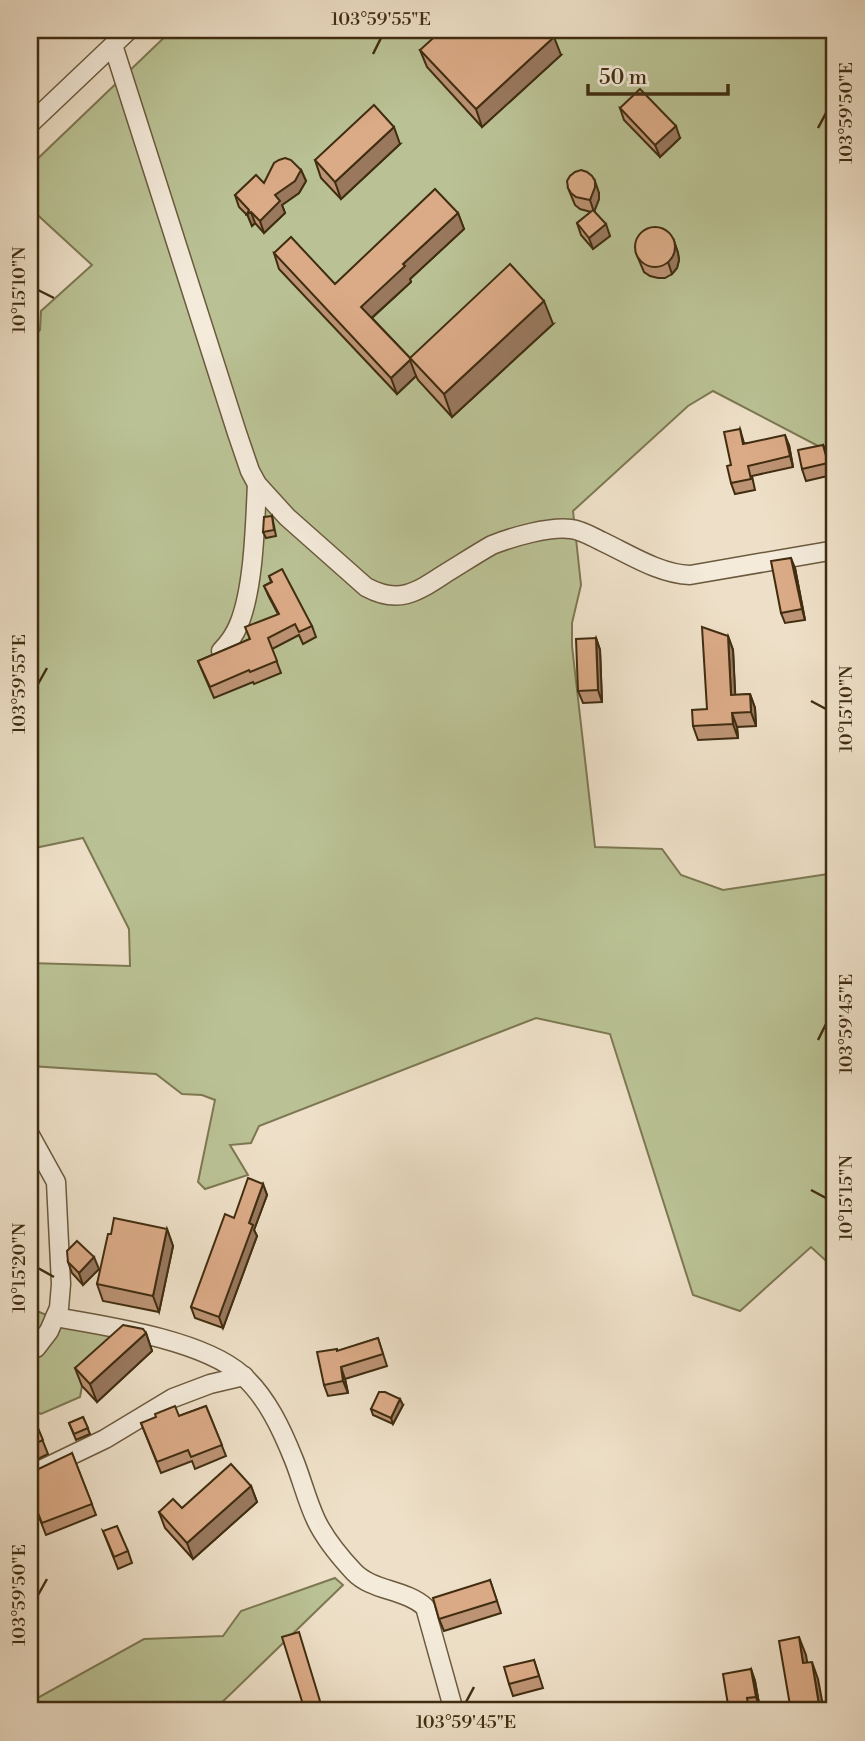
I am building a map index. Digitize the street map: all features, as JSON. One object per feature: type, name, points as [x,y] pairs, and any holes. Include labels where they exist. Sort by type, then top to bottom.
[{"type":"street","points":[[30,124],[130,30]]},
{"type":"street","points":[[113,45],[250,471],[257,484],[287,517],[366,587],[390,596],[417,592],[492,545],[556,528],[581,532],[676,574],[691,575],[835,550]]},
{"type":"street","points":[[221,651],[231,640],[245,605],[251,568],[257,484]]},
{"type":"street","points":[[30,1135],[56,1182],[61,1284],[59,1308],[49,1331],[36,1348],[30,1350]]},
{"type":"street","points":[[55,1317],[144,1334],[199,1351],[244,1376],[280,1427],[316,1521],[333,1546],[356,1574],[372,1583],[406,1594],[425,1607],[454,1711]]},
{"type":"street","points":[[30,1475],[105,1439],[173,1398],[210,1384],[244,1376]]},
{"type":"green space","points":[[172,30],[835,30],[835,449],[820,447],[713,391],[688,406],[573,511],[581,585],[572,623],[572,646],[595,847],[662,849],[681,875],[723,890],[835,873],[835,1269],[811,1247],[740,1311],[693,1295],[610,1034],[536,1018],[259,1126],[251,1143],[230,1145],[248,1175],[205,1189],[198,1182],[215,1100],[202,1095],[182,1094],[156,1074],[30,1066],[30,963],[130,966],[129,929],[83,838],[30,849],[30,341],[40,330],[41,311],[92,265],[30,208],[30,166]]},
{"type":"green space","points":[[30,1308],[60,1321],[138,1334],[82,1386],[80,1397],[41,1414],[30,1409]]},
{"type":"green space","points":[[335,1578],[343,1585],[213,1711],[30,1711],[30,1702],[144,1639],[223,1636],[241,1611]]},
{"type":"building","points":[[442,30],[547,30],[554,37],[476,109],[420,50]]},
{"type":"building","points":[[640,89],[676,126],[655,145],[620,108]]},
{"type":"building","points":[[374,105],[394,127],[335,182],[315,160]]},
{"type":"building","points":[[285,158],[301,170],[295,181],[275,195],[280,201],[260,221],[251,212],[247,214],[249,210],[235,195],[256,175],[264,183],[274,163]]},
{"type":"building","points":[[581,170],[587,172],[595,181],[590,200],[576,197],[568,188],[567,181],[570,176]]},
{"type":"building","points":[[435,189],[458,213],[361,307],[410,358],[391,378],[274,253],[291,237],[335,284]]},
{"type":"building","points":[[593,210],[606,224],[589,238],[577,223]]},
{"type":"building","points":[[655,227],[669,233],[675,247],[669,261],[655,267],[641,261],[635,247],[641,233]]},
{"type":"building","points":[[510,264],[544,301],[444,394],[410,358]]},
{"type":"building","points":[[740,429],[743,444],[785,435],[790,456],[748,466],[751,479],[731,483],[727,466],[731,465],[724,432]]},
{"type":"building","points":[[823,445],[828,463],[802,469],[798,450]]},
{"type":"building","points":[[272,516],[274,530],[263,532],[264,517]]},
{"type":"building","points":[[791,558],[802,609],[781,613],[771,561]]},
{"type":"building","points":[[282,569],[312,626],[299,632],[295,624],[268,638],[277,661],[210,687],[198,661],[250,639],[245,627],[279,614],[264,586],[272,582],[269,576]]},
{"type":"building","points":[[702,627],[728,636],[731,695],[750,694],[751,712],[732,713],[733,724],[693,726],[692,710],[707,709]]},
{"type":"building","points":[[596,638],[598,690],[578,691],[576,639]]},
{"type":"building","points":[[248,1178],[263,1184],[249,1223],[253,1225],[219,1317],[191,1307],[225,1214],[234,1218]]},
{"type":"building","points":[[114,1218],[167,1229],[153,1296],[97,1284]]},
{"type":"building","points":[[77,1241],[94,1257],[79,1273],[68,1262],[67,1251]]},
{"type":"building","points":[[123,1325],[143,1329],[146,1333],[90,1384],[75,1368]]},
{"type":"building","points":[[378,1338],[383,1354],[341,1367],[343,1381],[324,1385],[317,1352],[337,1351]]},
{"type":"building","points":[[379,1392],[400,1399],[391,1418],[371,1409]]},
{"type":"building","points":[[175,1406],[179,1416],[206,1406],[222,1445],[191,1457],[188,1450],[157,1462],[141,1423]]},
{"type":"building","points":[[30,1409],[43,1440],[30,1446]]},
{"type":"building","points":[[83,1417],[88,1428],[74,1434],[69,1423]]},
{"type":"building","points":[[72,1453],[92,1504],[42,1523],[30,1493],[30,1473]]},
{"type":"building","points":[[231,1464],[251,1486],[187,1543],[159,1512],[173,1499],[182,1508]]},
{"type":"building","points":[[117,1526],[128,1551],[114,1557],[103,1531]]},
{"type":"building","points":[[490,1580],[497,1601],[439,1619],[433,1598]]},
{"type":"building","points":[[299,1632],[323,1711],[305,1711],[282,1637]]},
{"type":"building","points":[[799,1637],[803,1663],[812,1662],[820,1711],[791,1711],[779,1641]]},
{"type":"building","points":[[534,1660],[539,1676],[509,1684],[504,1667]]},
{"type":"building","points":[[751,1669],[756,1697],[747,1698],[749,1711],[729,1711],[723,1674]]}]
